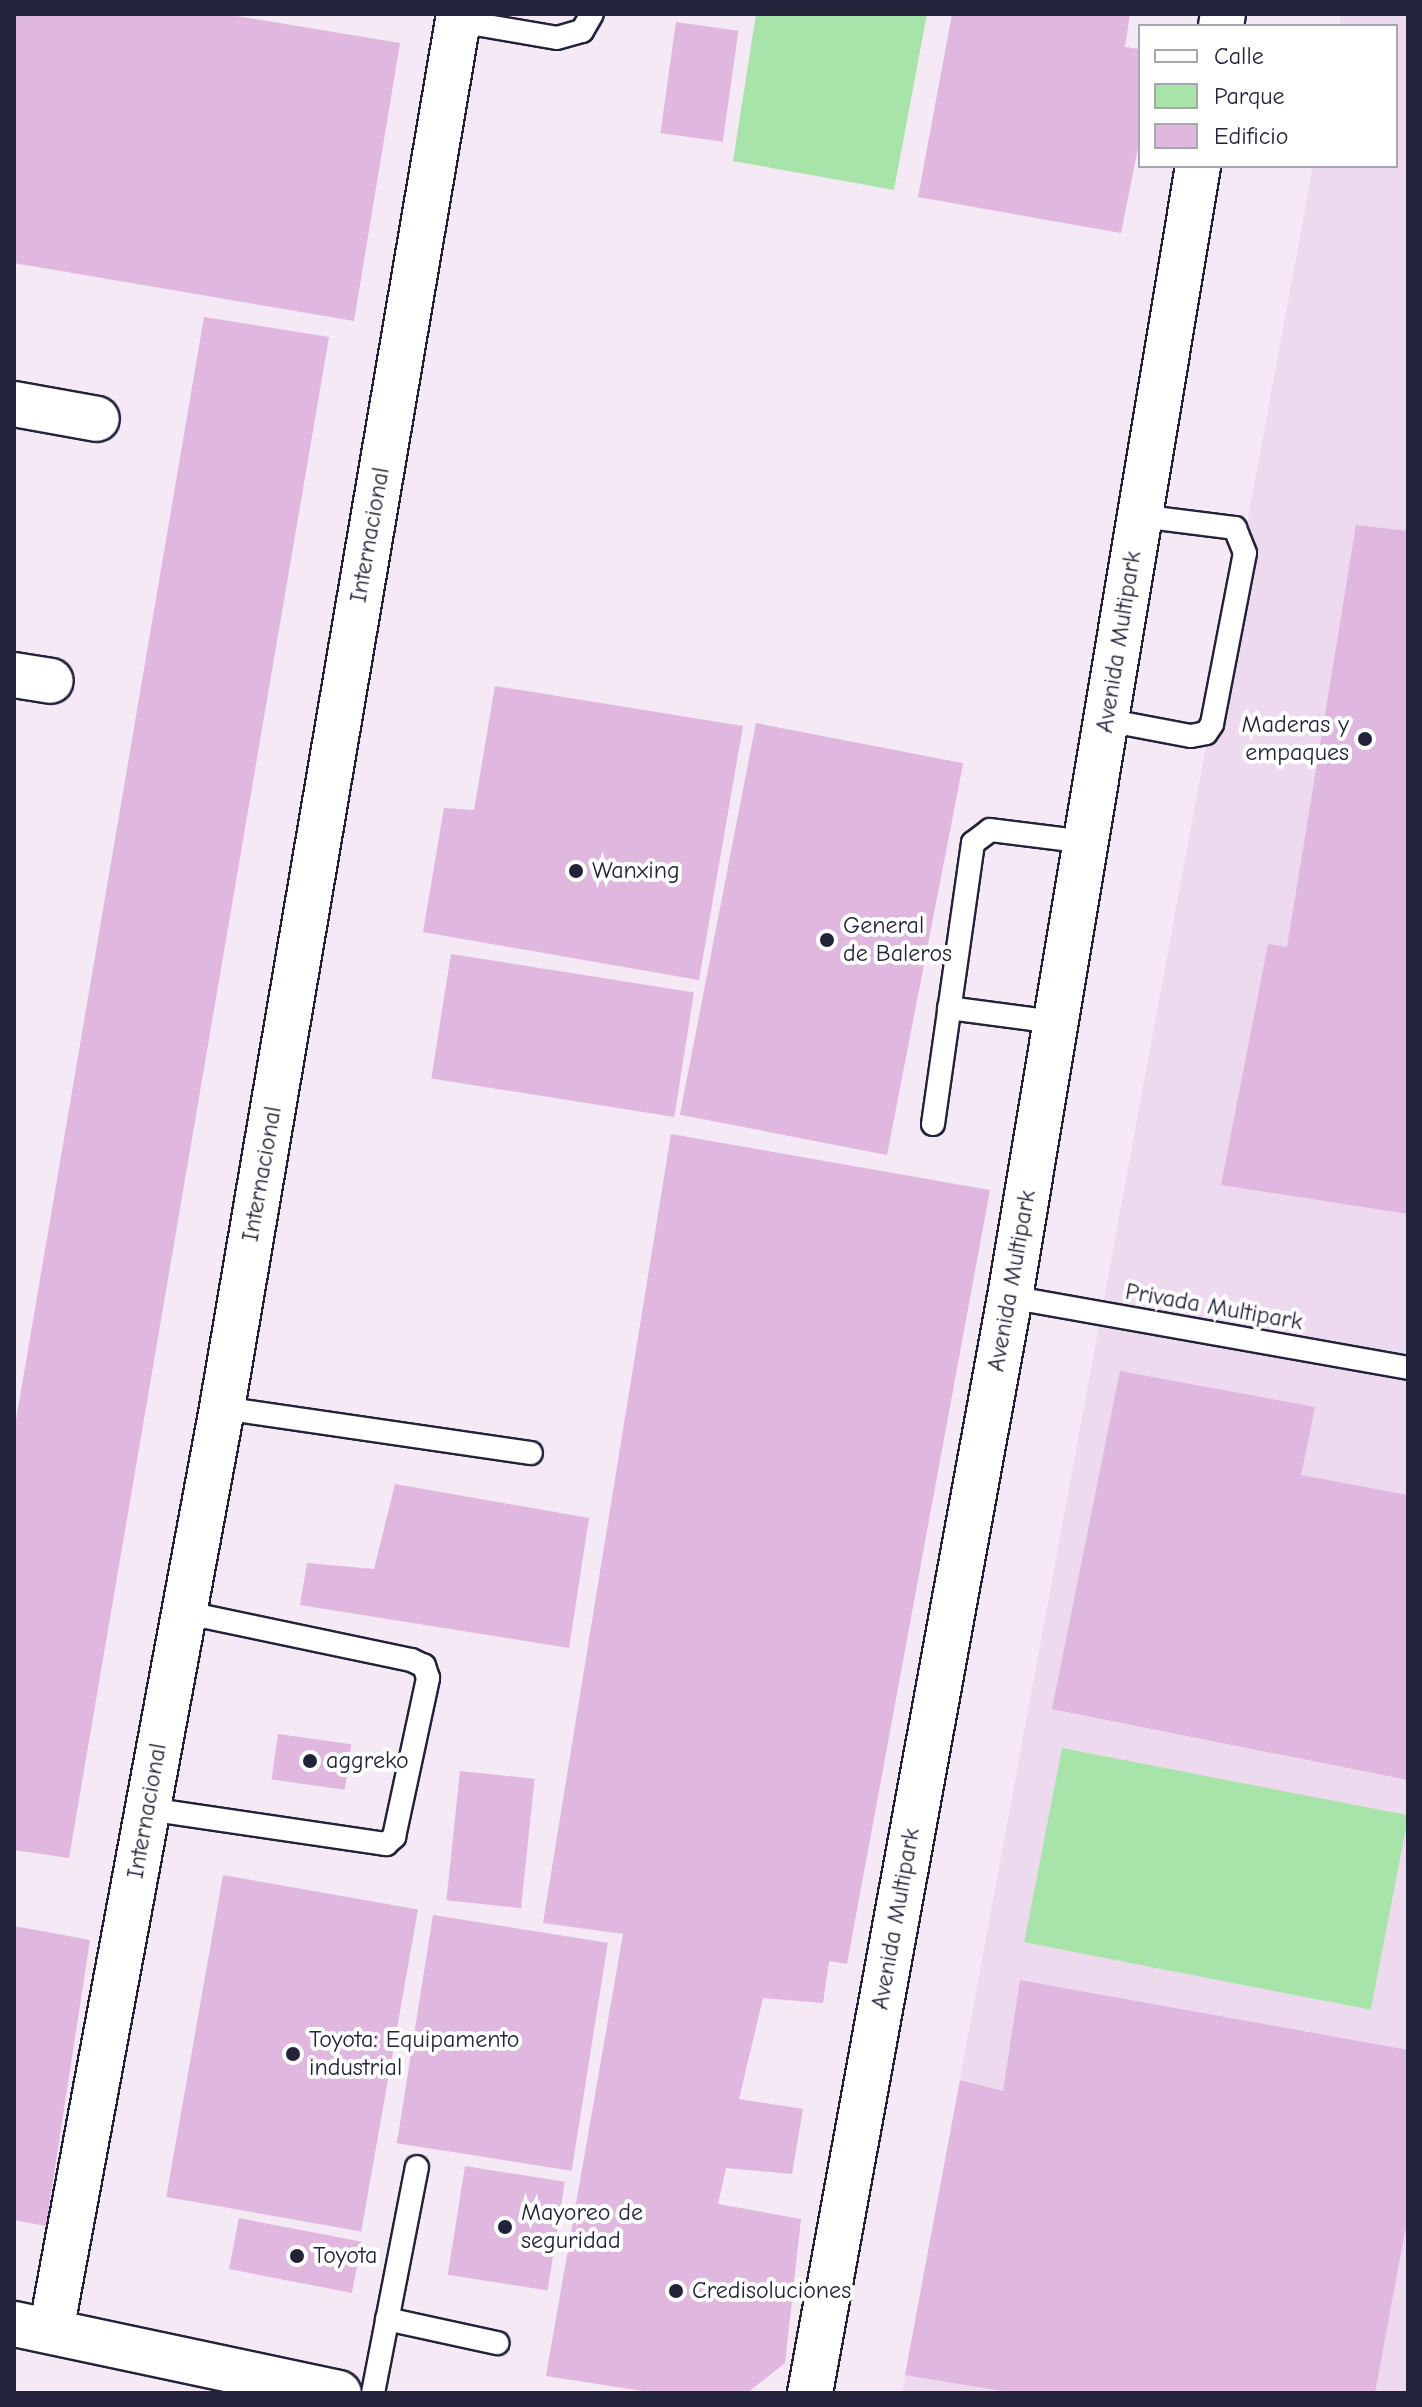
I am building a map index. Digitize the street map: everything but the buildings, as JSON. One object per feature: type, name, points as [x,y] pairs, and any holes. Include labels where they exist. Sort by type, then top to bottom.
[{"type":"street","name":"Internacional","points":[[33,2328],[148,1809],[222,1408],[458,17]]},
{"type":"street","name":"Avenida Multipark","points":[[810,2393],[1010,1297],[1198,168]]},
{"type":"street","points":[[14,404],[97,419]]},
{"type":"street","points":[[33,2328],[339,2393]]},
{"type":"lane","points":[[458,17],[557,38],[582,31],[592,14]]},
{"type":"lane","points":[[1106,720],[1191,736],[1206,733],[1212,724],[1245,553],[1235,528],[1140,516]]},
{"type":"lane","points":[[933,1124],[973,843],[980,833],[1086,842]]},
{"type":"lane","points":[[949,1008],[1056,1022]]},
{"type":"lane","name":"Privada Multipark","points":[[1010,1297],[1408,1368]]},
{"type":"lane","points":[[222,1408],[531,1453]]},
{"type":"lane","points":[[148,1809],[386,1844],[394,1837],[428,1678],[424,1666],[411,1660],[184,1612]]},
{"type":"lane","points":[[373,2393],[417,2167]]},
{"type":"lane","points":[[387,2319],[497,2343]]},
{"type":"shaded area","points":[[1341,14],[1408,14],[1408,2393],[902,2393],[1313,168],[1398,168],[1398,24],[1339,24]]},
{"type":"green space","points":[[756,14],[927,14],[894,190],[733,161]]},
{"type":"green space","points":[[1062,1748],[1408,1815],[1371,2010],[1024,1942]]},
{"type":"place","name":"Maderas y empaques","points":[[1365,739]]},
{"type":"place","name":"Wanxing","points":[[576,871]]},
{"type":"place","name":"General de Baleros","points":[[827,940]]},
{"type":"place","name":"aggreko","points":[[310,1761]]},
{"type":"place","name":"Toyota: Equipamento industrial","points":[[293,2054]]},
{"type":"place","name":"Mayoreo de seguridad","points":[[505,2227]]},
{"type":"place","name":"Toyota","points":[[297,2256]]},
{"type":"place","name":"Credisoluciones","points":[[676,2291]]}]
